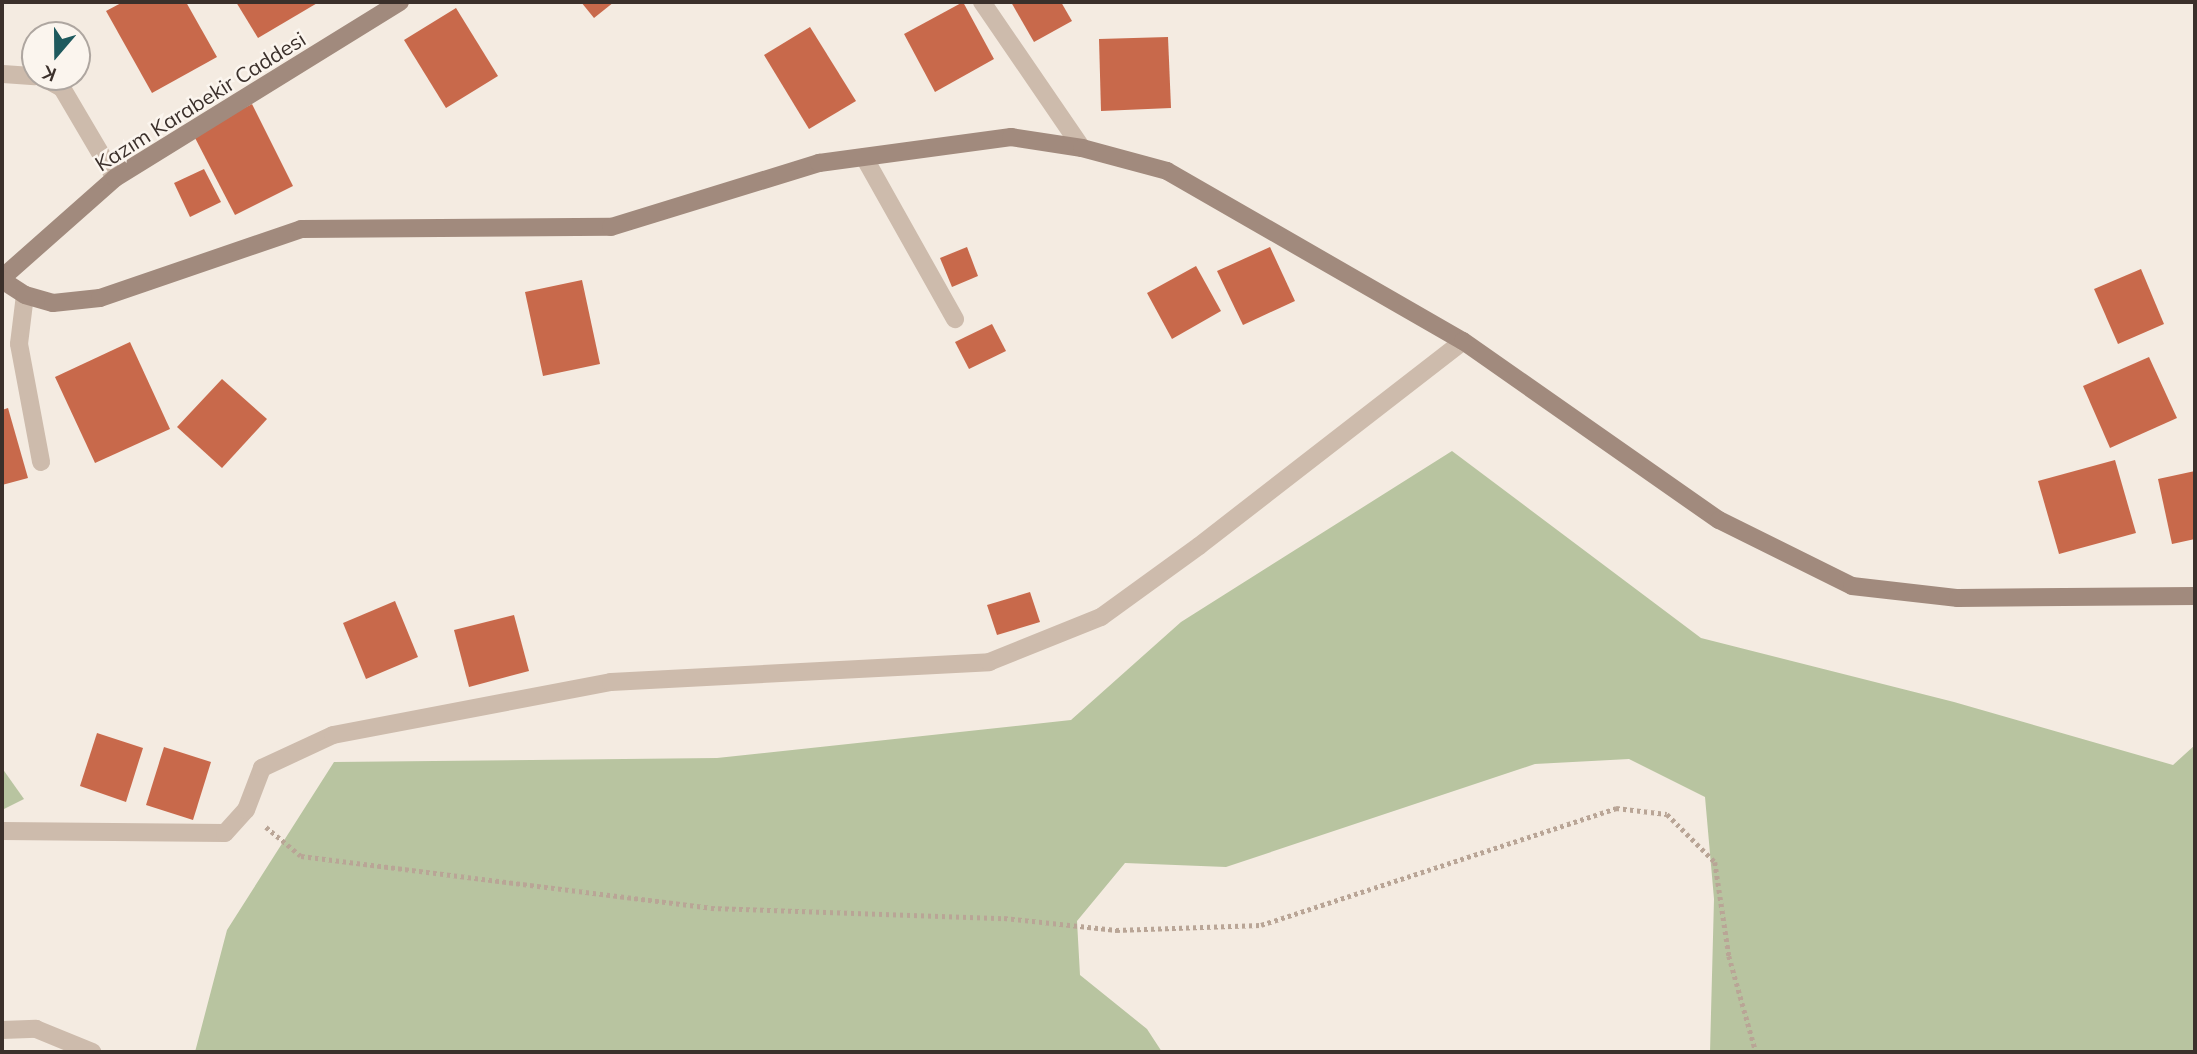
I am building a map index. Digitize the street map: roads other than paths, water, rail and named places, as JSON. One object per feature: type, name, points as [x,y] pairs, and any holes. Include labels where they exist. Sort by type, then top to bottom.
[{"type":"street","name":"Kazım Karabekir Caddesi","points":[[2,279],[115,178],[400,2]]},
{"type":"street","points":[[982,2],[1082,148]]},
{"type":"street","points":[[3,74],[21,75]]},
{"type":"street","points":[[64,91],[115,178]]},
{"type":"street","points":[[2,279],[25,295],[53,303],[100,298],[301,229],[611,227],[819,163],[1011,137],[1082,148],[1167,171],[1463,341],[1719,520],[1852,586],[1958,598],[2195,596]]},
{"type":"street","points":[[864,157],[955,319]]},
{"type":"street","points":[[25,295],[19,344],[41,462]]},
{"type":"street","points":[[2,831],[225,833],[246,810],[262,768],[333,735],[611,682],[989,662],[1101,617],[1199,546],[1463,341]]},
{"type":"street","points":[[2,1030],[37,1029],[92,1052]]}]
